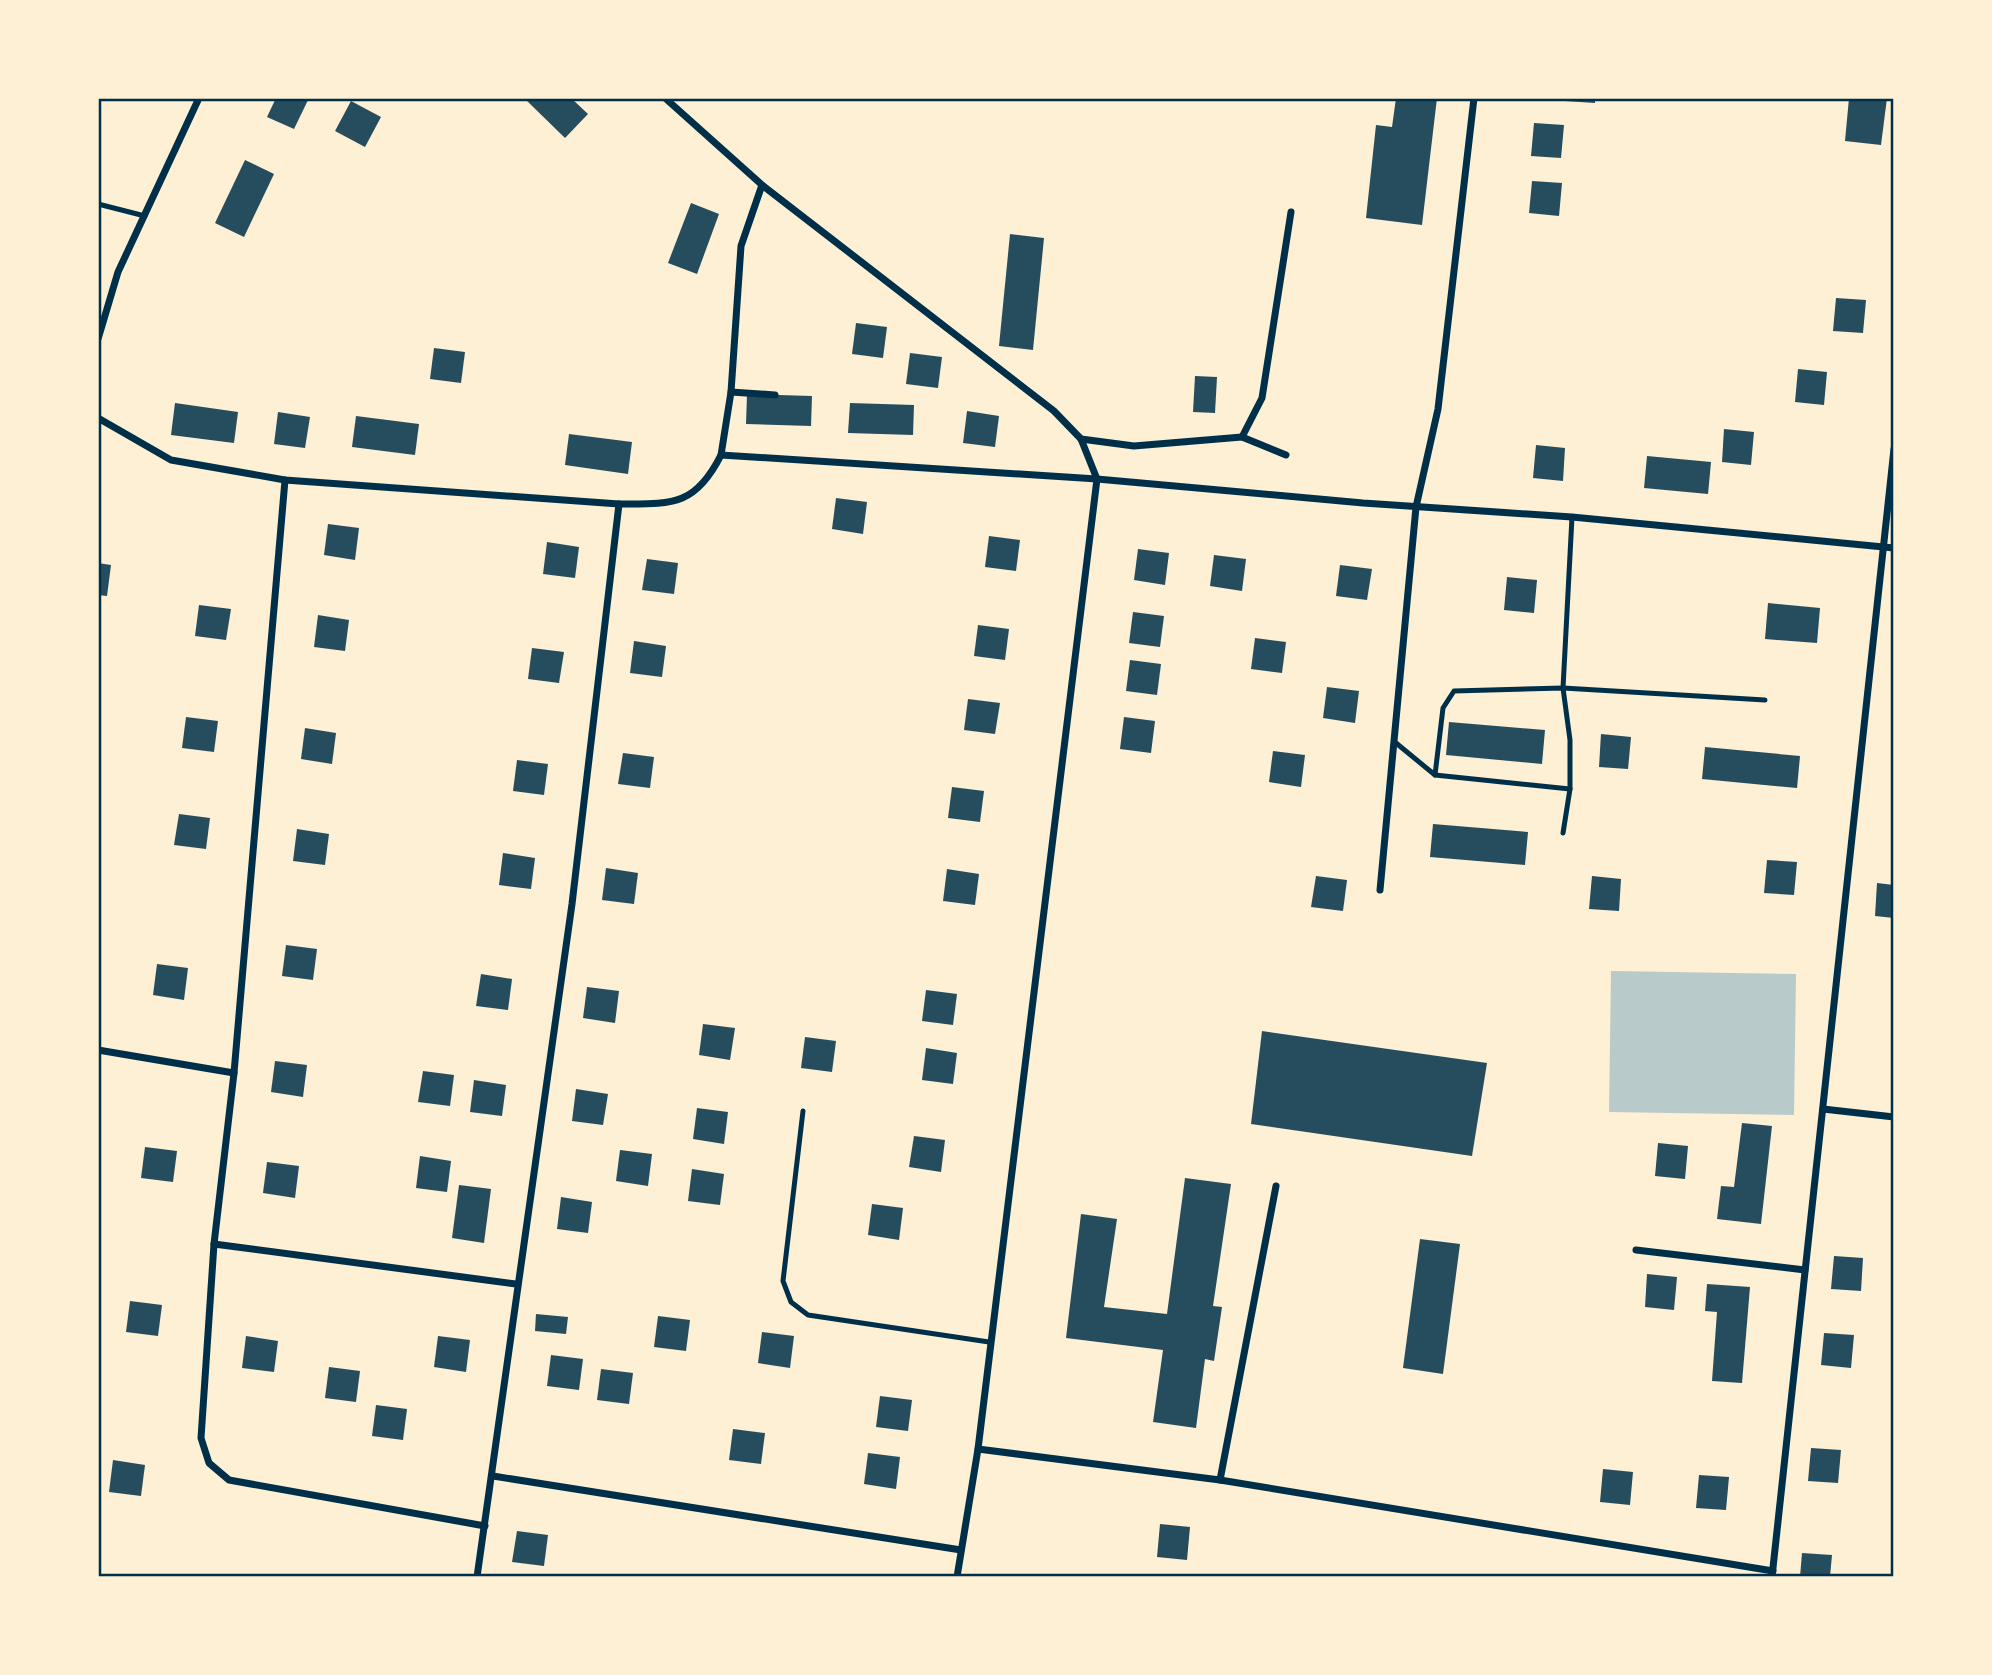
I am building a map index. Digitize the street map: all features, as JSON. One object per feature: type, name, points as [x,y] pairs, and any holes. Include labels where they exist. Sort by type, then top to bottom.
[{"type":"street","points":[[98,339],[118,272],[199,98]]},
{"type":"street","points":[[665,98],[762,185],[1054,411],[1081,439],[1097,479],[989,1342],[978,1449],[957,1577]]},
{"type":"street","points":[[1380,890],[1396,743],[1416,507],[1438,409],[1474,98]]},
{"type":"street","points":[[98,418],[171,460],[285,480],[619,504],[669,504],[696,491],[721,455],[731,392],[741,246],[762,185]]},
{"type":"street","points":[[1242,437],[1262,398],[1291,212]]},
{"type":"street","points":[[731,392],[775,395]]},
{"type":"street","points":[[1081,439],[1134,446],[1242,437],[1286,455]]},
{"type":"street","points":[[978,1449],[1220,1480],[1773,1574],[1894,449]]},
{"type":"street","points":[[721,455],[1097,479],[1416,507],[1573,517],[1894,548]]},
{"type":"street","points":[[285,480],[234,1073],[214,1244],[201,1438],[209,1463],[229,1480],[485,1526]]},
{"type":"street","points":[[477,1577],[493,1476],[516,1284],[572,904],[619,504]]},
{"type":"street","points":[[98,1050],[234,1073]]},
{"type":"street","points":[[1823,1109],[1894,1116]]},
{"type":"street","points":[[1220,1480],[1276,1186]]},
{"type":"street","points":[[214,1244],[516,1284]]},
{"type":"street","points":[[1636,1250],[1805,1270]]},
{"type":"street","points":[[493,1476],[961,1550]]},
{"type":"lane","points":[[98,204],[145,216]]},
{"type":"lane","points":[[1563,833],[1570,789],[1570,740],[1563,688],[1573,517]]},
{"type":"lane","points":[[1435,775],[1443,708],[1454,691],[1563,688],[1765,700]]},
{"type":"lane","points":[[1396,743],[1435,775],[1570,789]]},
{"type":"lane","points":[[803,1111],[783,1281],[792,1302],[808,1315],[989,1342]]},
{"type":"shaded area","points":[[1611,971],[1796,974],[1794,1115],[1609,1112]]},
{"type":"building","points":[[276,98],[309,98],[294,129],[267,117]]},
{"type":"building","points":[[524,98],[571,98],[588,114],[565,138]]},
{"type":"building","points":[[1396,98],[1437,98],[1422,225],[1366,218],[1376,125],[1392,127]]},
{"type":"building","points":[[1565,98],[1595,98],[1595,103],[1565,101]]},
{"type":"building","points":[[1849,98],[1887,98],[1881,145],[1845,141]]},
{"type":"building","points":[[351,101],[381,117],[365,147],[335,131]]},
{"type":"building","points":[[1534,123],[1564,125],[1561,158],[1531,156]]},
{"type":"building","points":[[245,160],[274,174],[244,237],[215,223]]},
{"type":"building","points":[[1532,181],[1562,183],[1559,216],[1529,213]]},
{"type":"building","points":[[691,203],[719,214],[697,274],[668,263]]},
{"type":"building","points":[[1010,234],[1044,238],[1033,350],[999,346]]},
{"type":"building","points":[[1836,298],[1866,300],[1863,333],[1833,331]]},
{"type":"building","points":[[856,323],[887,327],[883,358],[852,354]]},
{"type":"building","points":[[434,348],[465,352],[461,383],[430,379]]},
{"type":"building","points":[[910,353],[942,357],[938,388],[906,384]]},
{"type":"building","points":[[1798,369],[1827,372],[1824,405],[1795,402]]},
{"type":"building","points":[[1195,376],[1217,377],[1215,413],[1193,412]]},
{"type":"building","points":[[747,394],[812,396],[811,426],[746,424]]},
{"type":"building","points":[[175,403],[238,412],[234,443],[171,435]]},
{"type":"building","points":[[850,403],[914,405],[913,435],[848,433]]},
{"type":"building","points":[[967,411],[999,416],[995,447],[963,443]]},
{"type":"building","points":[[278,412],[310,417],[305,448],[274,444]]},
{"type":"building","points":[[356,416],[419,424],[415,455],[352,447]]},
{"type":"building","points":[[1724,429],[1754,432],[1751,465],[1722,462]]},
{"type":"building","points":[[569,434],[632,442],[628,474],[565,465]]},
{"type":"building","points":[[1536,445],[1565,448],[1563,481],[1533,478]]},
{"type":"building","points":[[1647,456],[1711,462],[1708,494],[1644,488]]},
{"type":"building","points":[[836,498],[867,502],[863,534],[832,529]]},
{"type":"building","points":[[328,524],[359,528],[355,560],[324,555]]},
{"type":"building","points":[[989,536],[1020,540],[1016,571],[985,567]]},
{"type":"building","points":[[547,542],[579,547],[575,578],[543,574]]},
{"type":"building","points":[[1138,549],[1169,553],[1165,585],[1134,580]]},
{"type":"building","points":[[1214,555],[1246,559],[1242,591],[1210,586]]},
{"type":"building","points":[[647,559],[678,563],[674,594],[642,590]]},
{"type":"building","points":[[98,563],[111,565],[107,596],[98,595]]},
{"type":"building","points":[[1340,565],[1372,569],[1367,600],[1336,596]]},
{"type":"building","points":[[1507,577],[1537,580],[1534,613],[1504,610]]},
{"type":"building","points":[[1768,603],[1820,608],[1817,643],[1765,639]]},
{"type":"building","points":[[199,605],[231,609],[226,640],[195,636]]},
{"type":"building","points":[[1133,612],[1164,616],[1160,647],[1129,643]]},
{"type":"building","points":[[318,615],[349,620],[345,651],[314,647]]},
{"type":"building","points":[[978,625],[1009,629],[1005,660],[974,656]]},
{"type":"building","points":[[1255,638],[1286,642],[1282,673],[1251,669]]},
{"type":"building","points":[[634,641],[666,646],[662,677],[630,673]]},
{"type":"building","points":[[532,648],[564,652],[559,683],[528,679]]},
{"type":"building","points":[[1130,660],[1161,664],[1157,695],[1126,691]]},
{"type":"building","points":[[1327,687],[1359,691],[1355,723],[1323,718]]},
{"type":"building","points":[[968,699],[1000,703],[995,734],[964,730]]},
{"type":"building","points":[[186,717],[218,721],[214,752],[182,748]]},
{"type":"building","points":[[1124,717],[1155,721],[1151,753],[1120,749]]},
{"type":"building","points":[[1449,722],[1545,730],[1542,764],[1446,755]]},
{"type":"building","points":[[305,728],[336,733],[332,764],[301,759]]},
{"type":"building","points":[[1601,734],[1631,737],[1628,769],[1599,767]]},
{"type":"building","points":[[1705,747],[1800,756],[1797,788],[1702,779]]},
{"type":"building","points":[[1273,751],[1305,755],[1301,787],[1269,782]]},
{"type":"building","points":[[623,753],[654,757],[650,788],[618,784]]},
{"type":"building","points":[[517,760],[548,764],[544,795],[513,791]]},
{"type":"building","points":[[952,787],[984,791],[980,822],[948,818]]},
{"type":"building","points":[[179,814],[210,818],[206,849],[174,845]]},
{"type":"building","points":[[1433,824],[1528,832],[1525,865],[1430,857]]},
{"type":"building","points":[[297,829],[329,834],[325,865],[293,861]]},
{"type":"building","points":[[503,853],[535,858],[531,889],[499,885]]},
{"type":"building","points":[[1767,860],[1797,862],[1794,895],[1764,893]]},
{"type":"building","points":[[606,868],[638,873],[634,904],[602,900]]},
{"type":"building","points":[[947,869],[979,874],[975,905],[943,901]]},
{"type":"building","points":[[1316,876],[1347,880],[1343,911],[1311,907]]},
{"type":"building","points":[[1592,876],[1621,879],[1619,911],[1589,909]]},
{"type":"building","points":[[1877,883],[1894,885],[1894,918],[1875,916]]},
{"type":"building","points":[[286,945],[317,949],[313,980],[282,976]]},
{"type":"building","points":[[157,964],[188,968],[184,1000],[153,995]]},
{"type":"building","points":[[481,974],[512,979],[508,1010],[476,1006]]},
{"type":"building","points":[[587,987],[619,991],[615,1023],[583,1018]]},
{"type":"building","points":[[926,990],[957,994],[953,1025],[922,1021]]},
{"type":"building","points":[[703,1024],[735,1028],[730,1060],[699,1055]]},
{"type":"building","points":[[1262,1031],[1487,1063],[1472,1156],[1251,1124]]},
{"type":"building","points":[[805,1037],[836,1041],[832,1072],[801,1068]]},
{"type":"building","points":[[926,1048],[957,1053],[953,1084],[922,1080]]},
{"type":"building","points":[[275,1061],[307,1065],[303,1097],[271,1092]]},
{"type":"building","points":[[423,1071],[454,1075],[450,1106],[418,1102]]},
{"type":"building","points":[[474,1080],[506,1085],[502,1116],[470,1112]]},
{"type":"building","points":[[576,1089],[608,1094],[603,1125],[572,1121]]},
{"type":"building","points":[[697,1108],[728,1112],[724,1144],[693,1139]]},
{"type":"building","points":[[1742,1123],[1772,1126],[1761,1224],[1717,1219],[1721,1186],[1734,1187]]},
{"type":"building","points":[[914,1136],[945,1140],[941,1172],[909,1167]]},
{"type":"building","points":[[1658,1143],[1688,1146],[1685,1179],[1655,1176]]},
{"type":"building","points":[[145,1147],[177,1151],[173,1182],[141,1178]]},
{"type":"building","points":[[620,1150],[652,1154],[648,1186],[616,1181]]},
{"type":"building","points":[[420,1156],[451,1161],[447,1192],[416,1188]]},
{"type":"building","points":[[267,1162],[299,1166],[295,1198],[263,1193]]},
{"type":"building","points":[[692,1169],[724,1174],[720,1205],[688,1201]]},
{"type":"building","points":[[1185,1178],[1231,1184],[1213,1306],[1222,1307],[1214,1361],[1205,1359],[1196,1428],[1153,1422],[1163,1350],[1066,1338],[1081,1214],[1117,1219],[1104,1307],[1167,1314]]},
{"type":"building","points":[[459,1185],[491,1189],[484,1243],[452,1238]]},
{"type":"building","points":[[561,1197],[592,1202],[588,1233],[557,1229]]},
{"type":"building","points":[[872,1204],[903,1208],[899,1240],[868,1235]]},
{"type":"building","points":[[1420,1239],[1460,1244],[1443,1374],[1403,1368]]},
{"type":"building","points":[[1834,1256],[1863,1258],[1861,1291],[1831,1289]]},
{"type":"building","points":[[1647,1274],[1677,1277],[1674,1310],[1645,1307]]},
{"type":"building","points":[[1707,1284],[1750,1287],[1742,1383],[1712,1381],[1717,1312],[1705,1311]]},
{"type":"building","points":[[130,1301],[162,1305],[158,1336],[126,1332]]},
{"type":"building","points":[[536,1314],[568,1317],[566,1334],[535,1331]]},
{"type":"building","points":[[658,1316],[690,1320],[686,1351],[654,1347]]},
{"type":"building","points":[[762,1332],[794,1336],[790,1368],[758,1363]]},
{"type":"building","points":[[1824,1333],[1854,1335],[1851,1368],[1821,1365]]},
{"type":"building","points":[[246,1336],[278,1341],[274,1372],[242,1368]]},
{"type":"building","points":[[438,1336],[470,1340],[466,1372],[434,1367]]},
{"type":"building","points":[[551,1355],[583,1359],[579,1390],[547,1386]]},
{"type":"building","points":[[329,1367],[360,1371],[356,1402],[325,1398]]},
{"type":"building","points":[[601,1369],[633,1373],[629,1404],[597,1400]]},
{"type":"building","points":[[880,1396],[912,1400],[908,1431],[876,1427]]},
{"type":"building","points":[[376,1405],[407,1409],[403,1440],[372,1436]]},
{"type":"building","points":[[733,1429],[765,1433],[761,1464],[729,1460]]},
{"type":"building","points":[[1811,1448],[1841,1450],[1838,1483],[1808,1481]]},
{"type":"building","points":[[868,1453],[900,1457],[896,1489],[864,1484]]},
{"type":"building","points":[[113,1460],[145,1465],[141,1496],[109,1492]]},
{"type":"building","points":[[1603,1469],[1633,1472],[1630,1505],[1600,1502]]},
{"type":"building","points":[[1699,1475],[1729,1477],[1726,1510],[1696,1508]]},
{"type":"building","points":[[1160,1524],[1190,1527],[1187,1560],[1157,1557]]},
{"type":"building","points":[[517,1531],[548,1535],[544,1566],[512,1562]]},
{"type":"building","points":[[1802,1553],[1832,1555],[1830,1577],[1800,1577]]}]
